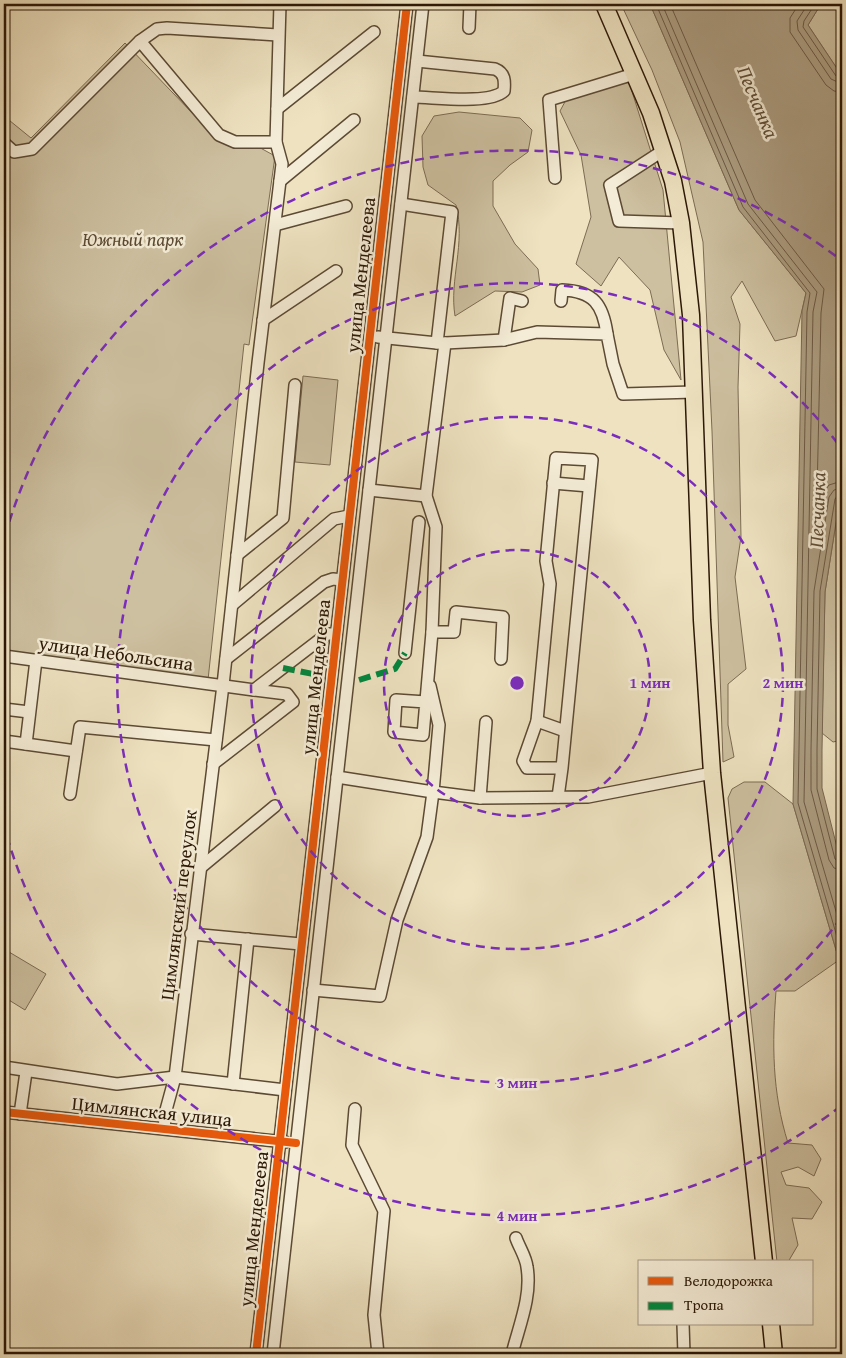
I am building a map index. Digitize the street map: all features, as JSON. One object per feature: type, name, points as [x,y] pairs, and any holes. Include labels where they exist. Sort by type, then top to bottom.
[{"type":"highway","points":[[604,4],[664,150],[673,181],[681,223],[691,315],[702,620],[712,773],[764,1260]]},
{"type":"highway","points":[[771,1326],[774,1354]]},
{"type":"street","name":"Цимлянский переулок","points":[[164,1128],[166,1110],[175,1077],[223,685],[282,164],[276,142],[280,4]]},
{"type":"street","name":"улица Менделеева","points":[[273,1354],[423,4]]},
{"type":"street","points":[[468,28],[470,4]]},
{"type":"street","name":"улица Менделеева","points":[[256,1354],[404,6]]},
{"type":"street","points":[[4,142],[14,152],[32,149],[140,41],[157,29],[278,35]]},
{"type":"street","points":[[277,110],[374,32]]},
{"type":"street","points":[[140,41],[220,135],[234,142],[276,142]]},
{"type":"street","points":[[413,96],[476,99],[498,96],[504,91],[504,76],[495,69],[417,61]]},
{"type":"street","points":[[555,178],[549,100],[634,74]]},
{"type":"street","points":[[280,181],[354,120]]},
{"type":"street","points":[[664,150],[610,185],[619,221],[681,223]]},
{"type":"street","points":[[401,204],[452,212],[426,496],[436,527],[432,632],[426,702]]},
{"type":"street","points":[[274,225],[346,206]]},
{"type":"street","points":[[263,320],[336,271]]},
{"type":"street","points":[[561,301],[562,290],[575,290],[596,302],[604,315],[612,364],[622,394],[694,392]]},
{"type":"street","points":[[504,340],[510,298],[522,302]]},
{"type":"street","points":[[369,336],[441,343],[504,340],[537,332],[607,334]]},
{"type":"street","points":[[237,555],[283,518],[295,385]]},
{"type":"street","points":[[558,797],[562,768],[592,460],[556,458],[546,561],[550,584],[537,721],[523,761],[526,768],[562,768]]},
{"type":"street","points":[[554,483],[589,486]]},
{"type":"street","points":[[369,490],[426,496]]},
{"type":"street","points":[[232,604],[334,519],[349,516]]},
{"type":"street","points":[[405,652],[419,522]]},
{"type":"street","points":[[226,659],[324,582],[333,579],[342,580]]},
{"type":"street","points":[[412,587],[434,588]]},
{"type":"street","points":[[432,632],[454,632],[456,612],[503,616],[501,659]]},
{"type":"street","points":[[254,690],[327,634],[336,634]]},
{"type":"street","name":"улица Небольсина","points":[[4,656],[287,694],[293,702],[213,764]]},
{"type":"street","points":[[26,744],[36,660]]},
{"type":"street","points":[[313,990],[380,996],[397,920],[427,837],[434,792],[439,725],[428,677]]},
{"type":"street","points":[[4,709],[29,712]]},
{"type":"street","points":[[537,721],[565,731]]},
{"type":"street","points":[[480,798],[486,722]]},
{"type":"street","points":[[70,794],[80,727],[216,740]]},
{"type":"street","points":[[4,741],[76,751]]},
{"type":"street","points":[[337,777],[480,798],[588,797],[712,773]]},
{"type":"street","points":[[200,868],[275,806]]},
{"type":"street","points":[[191,934],[301,944]]},
{"type":"street","points":[[233,1084],[248,939]]},
{"type":"street","points":[[4,1067],[26,1072],[118,1084],[175,1077],[285,1090]]},
{"type":"street","points":[[20,1114],[26,1072]]},
{"type":"street","points":[[355,1109],[352,1145],[384,1210],[374,1315],[378,1354]]},
{"type":"street","name":"Цимлянская улица","points":[[4,1112],[296,1143]]},
{"type":"street","points":[[512,1354],[523,1317],[528,1284],[527,1265],[516,1238]]},
{"type":"street","points":[[684,1326],[684,1354]]},
{"type":"green space","points":[[621,4],[650,4],[739,210],[806,293],[796,336],[775,341],[742,281],[731,297],[740,324],[738,387],[741,537],[735,577],[746,669],[728,684],[728,725],[734,757],[723,762],[712,431],[703,242],[680,142],[652,70]]},
{"type":"green space","points":[[821,4],[842,4],[842,76],[808,25]]},
{"type":"green space","name":"Южный парк","points":[[125,43],[219,141],[236,145],[255,145],[275,156],[249,345],[244,344],[208,680],[4,654],[4,116],[31,138]]},
{"type":"green space","points":[[629,82],[663,190],[681,380],[664,350],[650,290],[619,257],[601,286],[576,264],[591,217],[581,155],[560,111],[567,98]]},
{"type":"green space","points":[[459,112],[520,118],[532,130],[528,152],[493,181],[493,206],[515,244],[538,269],[540,285],[522,292],[495,291],[455,316],[454,289],[459,219],[456,205],[428,185],[423,167],[422,136],[434,116]]},
{"type":"green space","points":[[303,376],[338,380],[330,465],[295,462]]},
{"type":"green space","points":[[842,485],[842,740],[833,742],[822,733],[825,592]]},
{"type":"green space","points":[[744,782],[765,782],[793,804],[839,960],[795,991],[776,991],[774,1068],[779,1105],[788,1143],[812,1145],[821,1159],[814,1176],[798,1167],[781,1172],[786,1185],[809,1188],[822,1202],[812,1219],[792,1218],[798,1245],[789,1260],[777,1260],[728,798],[732,789]]},
{"type":"green space","points":[[4,949],[46,974],[25,1010],[4,997]]},
{"type":"water","name":"Песчанка","points":[[650,4],[821,4],[808,25],[842,76],[842,485],[825,592],[822,788],[842,867],[842,1140],[839,960],[793,804],[802,311],[806,293],[739,210]]},
{"type":"marked path","points":[[359,680],[395,669],[405,653]]},
{"type":"marked path","points":[[283,668],[323,676]]},
{"type":"cycle path","points":[[256,1354],[407,4]]},
{"type":"cycle path","points":[[4,1112],[296,1143]]}]
